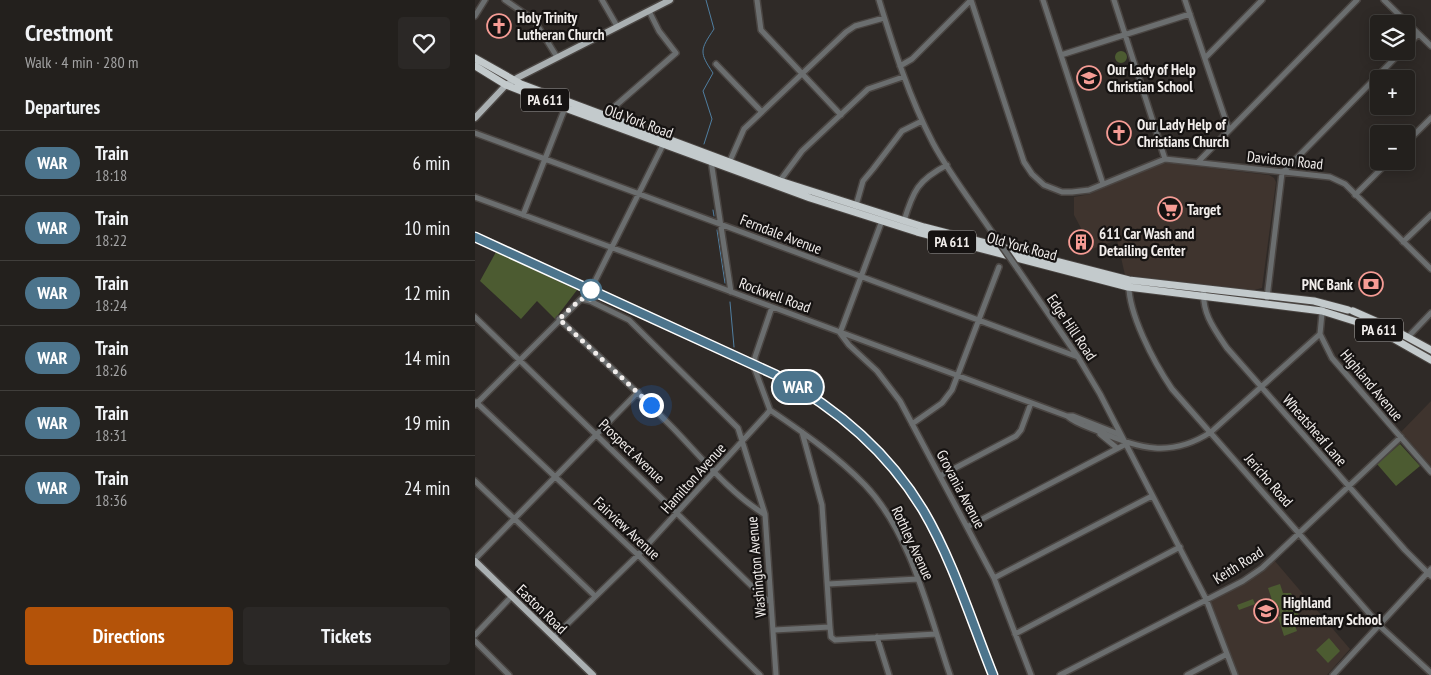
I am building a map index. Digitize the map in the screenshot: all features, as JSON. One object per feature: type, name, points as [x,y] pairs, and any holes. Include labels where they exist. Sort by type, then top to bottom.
[{"type":"highway","name":"Old York Road","points":[[475,58],[513,80],[606,119],[778,183],[967,246],[1129,283],[1203,296],[1322,311],[1373,327],[1431,360]]},
{"type":"highway","name":"Old York Road","points":[[475,66],[506,85],[565,108],[606,119]]},
{"type":"highway","name":"Old York Road","points":[[665,141],[711,161],[729,164]]},
{"type":"highway","name":"Old York Road","points":[[883,218],[904,221],[1129,283],[1204,288],[1323,303],[1351,310],[1431,350]]},
{"type":"main road","points":[[475,118],[513,80],[671,0]]},
{"type":"main road","name":"Easton Road","points":[[475,560],[554,637],[588,674]]},
{"type":"street","points":[[475,16],[485,0]]},
{"type":"street","points":[[505,0],[534,20],[557,57]]},
{"type":"street","points":[[602,0],[617,26]]},
{"type":"street","points":[[757,0],[761,30],[841,115]]},
{"type":"street","name":"Edge Hill Road","points":[[879,0],[903,76],[922,121],[947,165],[1078,357],[1126,444],[1206,599],[1235,675]]},
{"type":"street","points":[[900,66],[912,59],[971,0]]},
{"type":"street","name":"Davidson Road","points":[[971,0],[1027,166],[1044,185],[1062,192],[1081,192],[1165,159],[1338,180],[1431,270]]},
{"type":"street","points":[[1043,0],[1103,184]]},
{"type":"street","points":[[1114,0],[1165,159]]},
{"type":"street","points":[[1185,0],[1229,130]]},
{"type":"street","points":[[1205,58],[1262,0]]},
{"type":"street","points":[[1198,162],[1357,0]]},
{"type":"street","points":[[1384,0],[1431,46]]},
{"type":"street","points":[[606,119],[676,53],[659,31],[649,11]]},
{"type":"street","points":[[1061,55],[1190,14]]},
{"type":"street","points":[[729,164],[742,132],[802,73],[851,28],[884,18]]},
{"type":"street","points":[[1415,38],[1419,34]]},
{"type":"street","points":[[1267,304],[1282,173],[1393,60]]},
{"type":"street","points":[[716,64],[762,112]]},
{"type":"street","points":[[778,183],[802,151],[872,87],[903,76]]},
{"type":"street","points":[[523,215],[565,108]]},
{"type":"street","points":[[1415,134],[1431,118]]},
{"type":"street","points":[[855,208],[863,181],[902,131],[922,121]]},
{"type":"street","name":"Ferndale Avenue","points":[[475,133],[861,278],[1078,357]]},
{"type":"street","points":[[596,279],[665,141]]},
{"type":"street","points":[[711,161],[731,292]]},
{"type":"street","points":[[904,221],[918,186],[924,178],[947,165]]},
{"type":"street","points":[[1355,195],[1380,170]]},
{"type":"street","name":"Rockwell Road","points":[[475,197],[1067,416],[1126,444],[1171,450],[1195,442],[1211,432],[1320,334]]},
{"type":"street","points":[[1403,242],[1431,215]]},
{"type":"street","points":[[840,332],[883,218]]},
{"type":"street","points":[[912,424],[942,404],[952,390],[999,267]]},
{"type":"street","name":"Jericho Road","points":[[1129,283],[1146,346],[1159,371],[1380,625],[1431,673]]},
{"type":"street","name":"Wheatsheaf Lane","points":[[1204,288],[1204,307],[1214,329],[1261,387],[1405,550],[1430,572]]},
{"type":"street","name":"Washington Avenue","points":[[559,319],[581,299],[590,300],[629,320],[736,424],[765,514],[776,675]]},
{"type":"street","points":[[1320,334],[1323,303]]},
{"type":"street","points":[[770,410],[754,367],[755,357],[772,307]]},
{"type":"street","points":[[1408,337],[1431,313]]},
{"type":"street","name":"Prospect Avenue","points":[[475,317],[764,598],[771,602]]},
{"type":"street","points":[[476,403],[559,319],[638,392],[754,508],[765,514]]},
{"type":"street","name":"Grovania Avenue","points":[[840,332],[849,345],[877,371],[891,389],[912,424],[994,578],[1031,675]]},
{"type":"street","name":"Highland Avenue","points":[[1320,334],[1341,370],[1431,472]]},
{"type":"street","points":[[475,560],[638,392]]},
{"type":"street","name":"Fairview Avenue","points":[[476,403],[638,555],[760,675]]},
{"type":"street","points":[[940,476],[1016,436],[1021,430],[1031,403]]},
{"type":"street","name":"Hamilton Avenue","points":[[554,637],[678,513],[770,410]]},
{"type":"street","name":"Rothley Avenue","points":[[770,410],[803,432],[843,464],[866,486],[880,503],[897,532],[918,578],[949,675]]},
{"type":"street","name":"Rockwell Road","points":[[1067,416],[1073,416],[1121,435]]},
{"type":"street","name":"Rockwell Road","points":[[1096,430],[1117,448]]},
{"type":"street","points":[[803,432],[822,506],[833,639],[936,634]]},
{"type":"street","name":"Keith Road","points":[[1060,675],[1243,581],[1261,568],[1401,438]]},
{"type":"street","points":[[967,527],[1126,444]]},
{"type":"street","points":[[475,481],[595,596]]},
{"type":"street","points":[[994,578],[1152,496]]},
{"type":"street","points":[[1015,634],[1179,547]]},
{"type":"street","points":[[1333,675],[1430,572]]},
{"type":"street","points":[[828,584],[918,578]]},
{"type":"street","points":[[475,635],[511,597]]},
{"type":"street","points":[[774,630],[831,627]]},
{"type":"street","points":[[877,637],[889,675]]},
{"type":"street","points":[[475,641],[509,675]]},
{"type":"street","points":[[1187,675],[1227,654]]},
{"type":"shaded area","points":[[1168,163],[1269,175],[1274,178],[1276,182],[1262,288],[1254,290],[1125,275],[1117,240],[1092,249],[1074,215],[1074,197],[1090,194],[1159,164]]},
{"type":"shaded area","points":[[1431,401],[1431,466],[1401,432]]},
{"type":"shaded area","name":"Highland Elementary School","points":[[1274,560],[1350,649],[1327,675],[1238,675],[1210,600],[1258,573]]},
{"type":"green space","points":[[1121,51],[1127,57],[1121,63],[1115,57]]},
{"type":"green space","points":[[496,252],[577,290],[555,319],[537,301],[521,319],[480,281]]},
{"type":"green space","points":[[1400,444],[1420,466],[1396,486],[1377,464]]},
{"type":"green space","points":[[1280,584],[1283,593],[1291,593],[1299,617],[1294,623],[1297,631],[1284,636],[1278,617],[1281,616],[1278,605],[1274,606],[1268,588]]},
{"type":"green space","points":[[1253,599],[1255,604],[1239,610],[1237,605]]},
{"type":"green space","points":[[1329,638],[1340,651],[1328,663],[1316,650]]},
{"type":"waterway","points":[[704,144],[712,119],[703,91],[713,73],[705,60],[703,51],[714,29],[706,0]]},
{"type":"waterway","points":[[713,210],[714,216]]},
{"type":"waterway","points":[[717,230],[725,283]]},
{"type":"waterway","points":[[730,302],[734,347]]},
{"type":"railway","points":[[475,237],[776,375],[819,402],[859,433],[894,469],[934,529],[953,570],[993,675]]},
{"type":"train","name":"WAR","points":[[475,237],[776,375],[819,400],[857,432],[893,470],[922,510],[941,546],[993,675]]},
{"type":"place","name":"Holy Trinity Lutheran Church","points":[[499,26]]},
{"type":"place","name":"Our Lady of Help Christian School","points":[[1089,78]]},
{"type":"place","name":"Our Lady Help of Christians Church","points":[[1119,133]]},
{"type":"place","name":"Target","points":[[1170,209]]},
{"type":"place","name":"611 Car Wash and Detailing Center","points":[[1081,242]]},
{"type":"place","name":"PNC Bank","points":[[1371,284]]},
{"type":"place","name":"Highland Elementary School","points":[[1266,611]]},
{"type":"route","points":[[591,290],[590,300],[581,299],[576,302],[559,319],[651,405]]}]
